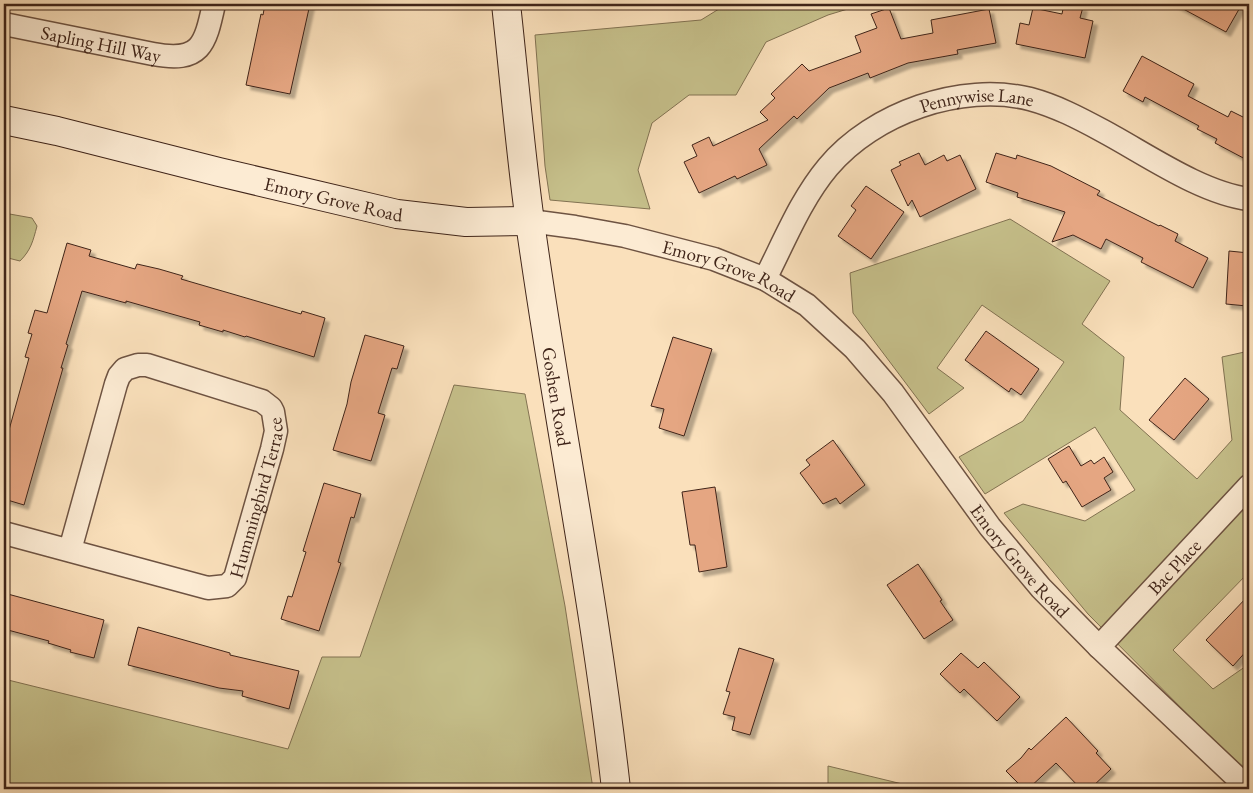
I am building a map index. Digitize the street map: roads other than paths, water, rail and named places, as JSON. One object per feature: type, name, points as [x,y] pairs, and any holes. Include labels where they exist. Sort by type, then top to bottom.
[{"type":"street","name":"Sapling Hill Way","points":[[4,24],[168,57],[184,56],[196,50],[207,36],[214,4]]},
{"type":"street","name":"Goshen Road","points":[[506,4],[530,221],[611,739],[616,789]]},
{"type":"street","name":"Pennywise Lane","points":[[765,279],[815,184],[837,156],[864,134],[894,117],[923,105],[946,99],[985,95],[1008,96],[1050,105],[1103,130],[1196,182],[1222,193],[1249,199]]},
{"type":"street","name":"Emory Grove Road","points":[[4,120],[57,131],[397,214],[466,222],[530,221],[625,236],[714,259],[765,279],[808,305],[855,349],[893,393],[990,527],[1041,588],[1099,647],[1249,789]]},
{"type":"street","name":"Hummingbird Terrace","points":[[4,533],[208,588],[227,586],[235,578],[272,449],[276,426],[271,408],[262,401],[163,369],[142,365],[125,369],[119,376],[116,384],[70,550]]},
{"type":"street","name":"Bac Place","points":[[1099,647],[1249,486]]}]
